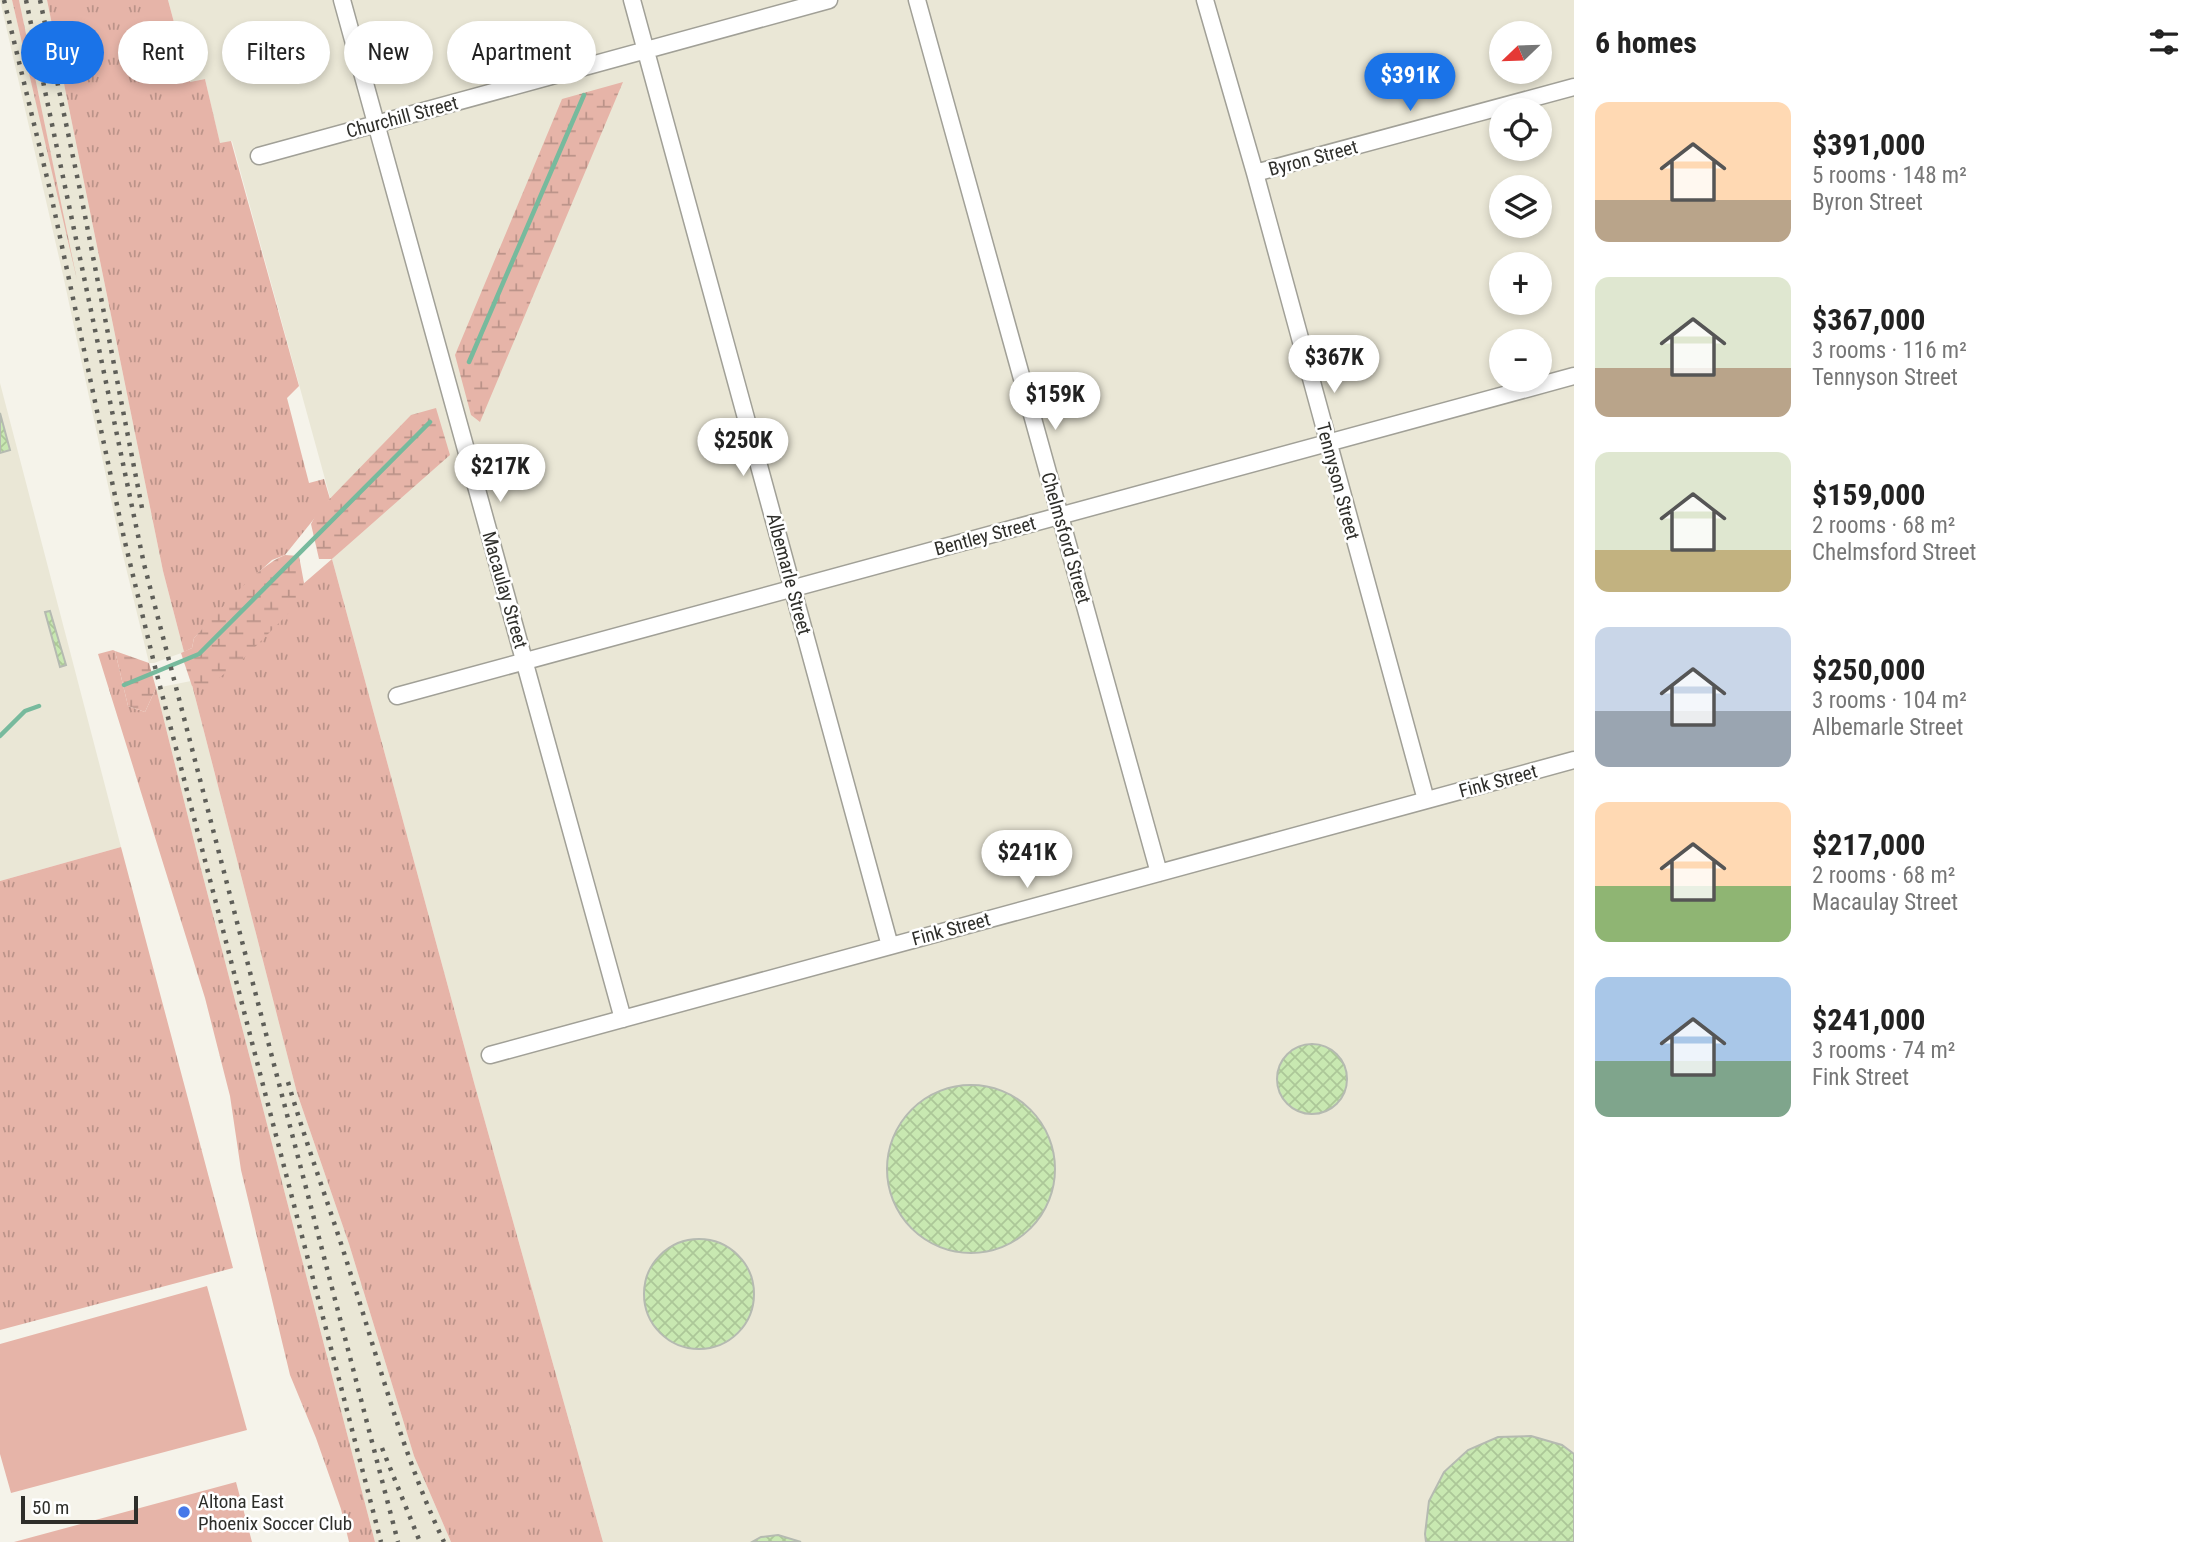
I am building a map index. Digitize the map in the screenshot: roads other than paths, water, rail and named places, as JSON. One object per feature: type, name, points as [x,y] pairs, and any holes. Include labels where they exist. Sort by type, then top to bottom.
[{"type":"street","name":"Macaulay Street","points":[[342,0],[623,1019]]},
{"type":"street","name":"Albemarle Street","points":[[632,0],[890,946]]},
{"type":"street","name":"Churchill Street","points":[[259,156],[829,0]]},
{"type":"street","name":"Chelmsford Street","points":[[916,0],[1159,873]]},
{"type":"street","name":"Tennyson Street","points":[[1205,0],[1255,173],[1426,800]]},
{"type":"street","name":"Byron Street","points":[[1255,173],[1574,87]]},
{"type":"street","name":"Bentley Street","points":[[397,696],[1574,376]]},
{"type":"street","name":"Fink Street","points":[[490,1055],[1574,760]]},
{"type":"waterway","points":[[469,362],[584,95]]},
{"type":"waterway","points":[[124,685],[199,654],[430,422]]},
{"type":"waterway","points":[[0,736],[25,711],[39,706]]},
{"type":"railway","points":[[4,0],[50,190],[124,538],[154,663],[381,1542]]},
{"type":"railway","points":[[26,0],[144,564],[398,1542]]},
{"type":"railway","points":[[40,0],[142,508]]},
{"type":"railway","points":[[288,1082],[404,1443],[444,1542]]},
{"type":"railway","points":[[382,1448],[420,1542]]},
{"type":"place","name":"Altona East Phoenix Soccer Club","points":[[184,1512]]}]
